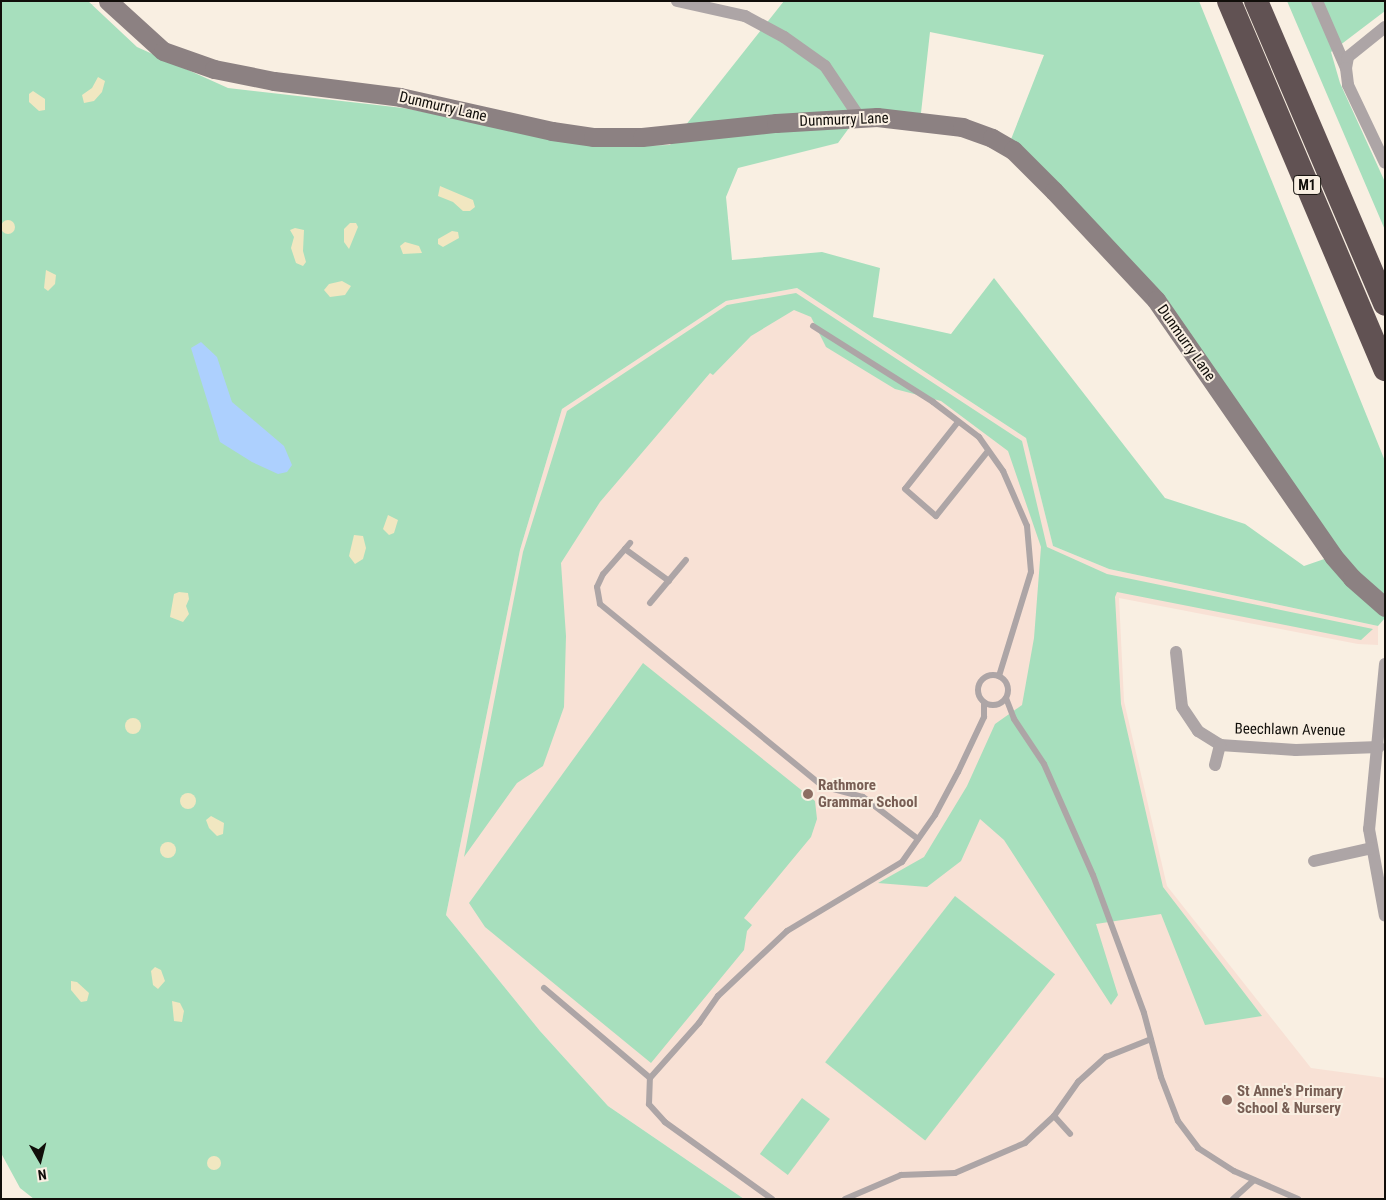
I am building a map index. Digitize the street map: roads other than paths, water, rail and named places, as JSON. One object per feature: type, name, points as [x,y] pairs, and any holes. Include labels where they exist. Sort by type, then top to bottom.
[{"type":"highway","name":"M1","points":[[1229,1],[1385,369]]},
{"type":"highway","name":"M1","points":[[1256,1],[1385,304]]},
{"type":"street","name":"Dunmurry Lane","points":[[108,1],[163,51],[214,69],[274,81],[400,97],[552,131],[593,137],[642,138],[860,118],[913,120],[962,127],[1013,150],[1156,300],[1333,556],[1352,578],[1385,607]]},
{"type":"street","points":[[677,1],[745,16],[784,37],[825,66],[860,118]]},
{"type":"street","points":[[1316,1],[1346,68]]},
{"type":"street","points":[[1385,27],[1348,57],[1346,68],[1348,85],[1385,163]]},
{"type":"street","name":"Beechlawn Avenue","points":[[1176,652],[1182,707],[1198,731],[1220,745],[1296,750],[1379,747]]},
{"type":"street","points":[[1385,664],[1379,747],[1369,829],[1385,916]]},
{"type":"street","points":[[1215,765],[1220,745]]},
{"type":"street","points":[[1314,860],[1372,848]]},
{"type":"lane","points":[[814,326],[932,402],[978,437],[1003,471],[1027,526],[1031,572],[999,676]]},
{"type":"lane","points":[[958,422],[904,489],[936,516],[988,451]]},
{"type":"lane","points":[[630,543],[602,574],[597,587],[600,604],[822,786],[863,797],[918,839]]},
{"type":"lane","points":[[625,549],[669,581]]},
{"type":"lane","points":[[650,603],[686,560]]},
{"type":"lane","points":[[772,1199],[666,1122],[649,1104],[650,1078],[699,1023],[718,996],[787,931],[902,862],[958,772],[984,717],[984,703],[978,695],[978,685],[984,677],[999,676],[1006,683],[1006,698],[1014,719],[1044,764],[1093,875],[1178,1120],[1198,1148],[1254,1180],[1298,1199]]},
{"type":"lane","points":[[984,703],[999,705],[1006,698]]},
{"type":"lane","points":[[544,988],[650,1078]]},
{"type":"lane","points":[[845,1199],[901,1175],[955,1172],[995,1157],[1025,1142],[1054,1116],[1078,1082],[1106,1057],[1151,1039]]},
{"type":"lane","points":[[1054,1116],[1070,1134]]},
{"type":"lane","points":[[1233,1199],[1254,1180]]},
{"type":"water","points":[[201,342],[217,357],[232,402],[284,446],[292,465],[287,472],[278,474],[252,462],[220,442],[191,348]]},
{"type":"place","name":"Rathmore Grammar School","points":[[808,794]]},
{"type":"place","name":"St Anne's Primary School & Nursery","points":[[1227,1100]]}]
